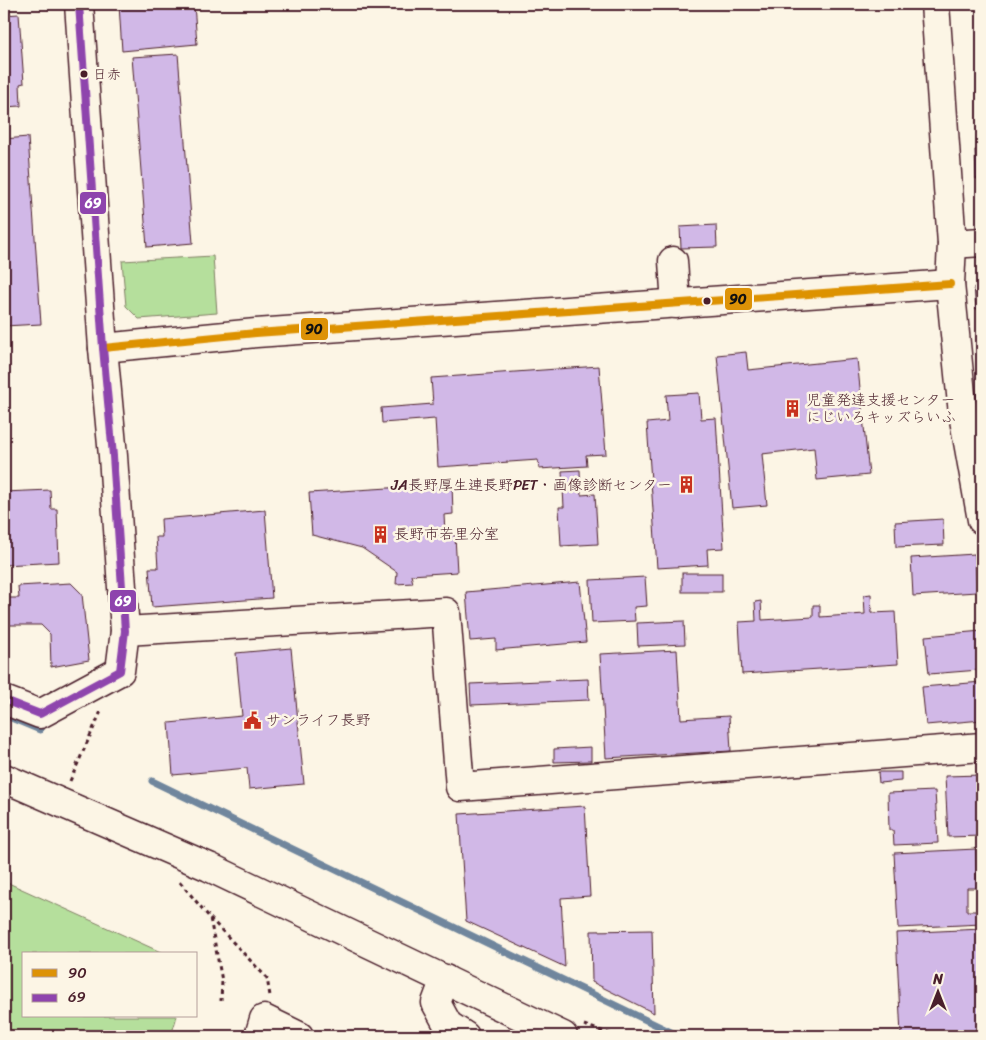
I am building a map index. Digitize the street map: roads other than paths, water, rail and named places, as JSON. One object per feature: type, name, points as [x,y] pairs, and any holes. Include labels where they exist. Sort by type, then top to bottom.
[{"type":"street","points":[[4,700],[40,714],[120,671],[125,631],[113,456],[103,348],[80,4]]},
{"type":"street","points":[[935,4],[952,244],[950,284],[963,414],[979,485],[982,520]]},
{"type":"street","points":[[952,244],[982,242]]},
{"type":"street","points":[[673,261],[676,304]]},
{"type":"street","points":[[103,348],[256,333],[950,284]]},
{"type":"street","points":[[125,631],[446,612],[460,787],[982,747]]},
{"type":"street","points":[[4,778],[209,867],[563,1036]]},
{"type":"street","points":[[445,979],[436,1003],[448,1025],[465,1036]]},
{"type":"waterway","points":[[4,715],[40,730]]},
{"type":"waterway","points":[[152,781],[679,1036]]},
{"type":"place","name":"日赤","points":[[84,74]]},
{"type":"place","name":"児童発達支援センター にじいろキッズらいふ","points":[[792,409]]},
{"type":"place","name":"JA長野厚生連長野PET・画像診断センター","points":[[686,485]]},
{"type":"place","name":"長野市若里分室","points":[[380,534]]},
{"type":"place","name":"サンライフ長野","points":[[252,720]]}]
